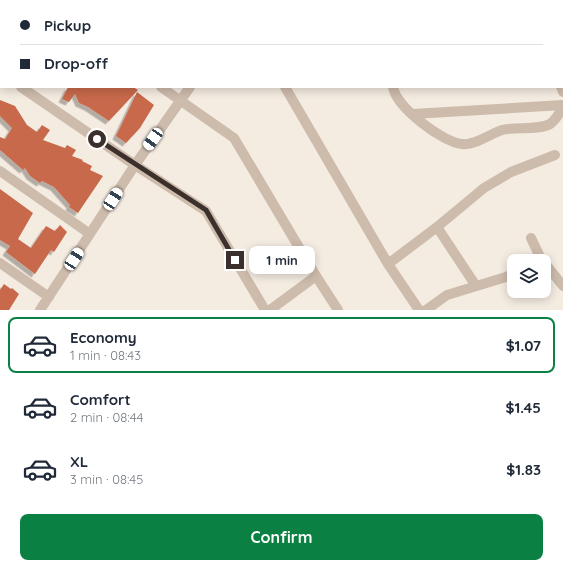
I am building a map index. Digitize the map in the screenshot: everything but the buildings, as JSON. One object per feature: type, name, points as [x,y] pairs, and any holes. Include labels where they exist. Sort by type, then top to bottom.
[{"type":"street","points":[[22,88],[135,165],[206,210],[265,310]]},
{"type":"street","points":[[162,88],[234,138],[316,276],[338,310]]},
{"type":"street","points":[[40,310],[135,165],[189,88]]},
{"type":"street","points":[[286,88],[388,264],[419,310]]},
{"type":"street","points":[[393,88],[403,104],[425,126],[453,142],[462,144],[478,141],[502,130],[534,128],[550,124],[557,117],[563,106]]},
{"type":"street","points":[[413,114],[563,106]]},
{"type":"street","points":[[388,264],[437,227],[484,188],[511,172],[555,155]]},
{"type":"street","points":[[0,172],[90,234]]},
{"type":"street","points":[[437,227],[476,286]]},
{"type":"street","points":[[531,238],[538,254]]},
{"type":"street","points":[[0,263],[49,297]]},
{"type":"street","points":[[551,272],[563,286]]},
{"type":"street","points":[[270,310],[316,276]]},
{"type":"street","points":[[426,310],[447,296],[507,276]]},
{"type":"route","points":[[97,139],[206,210],[235,260]]}]
